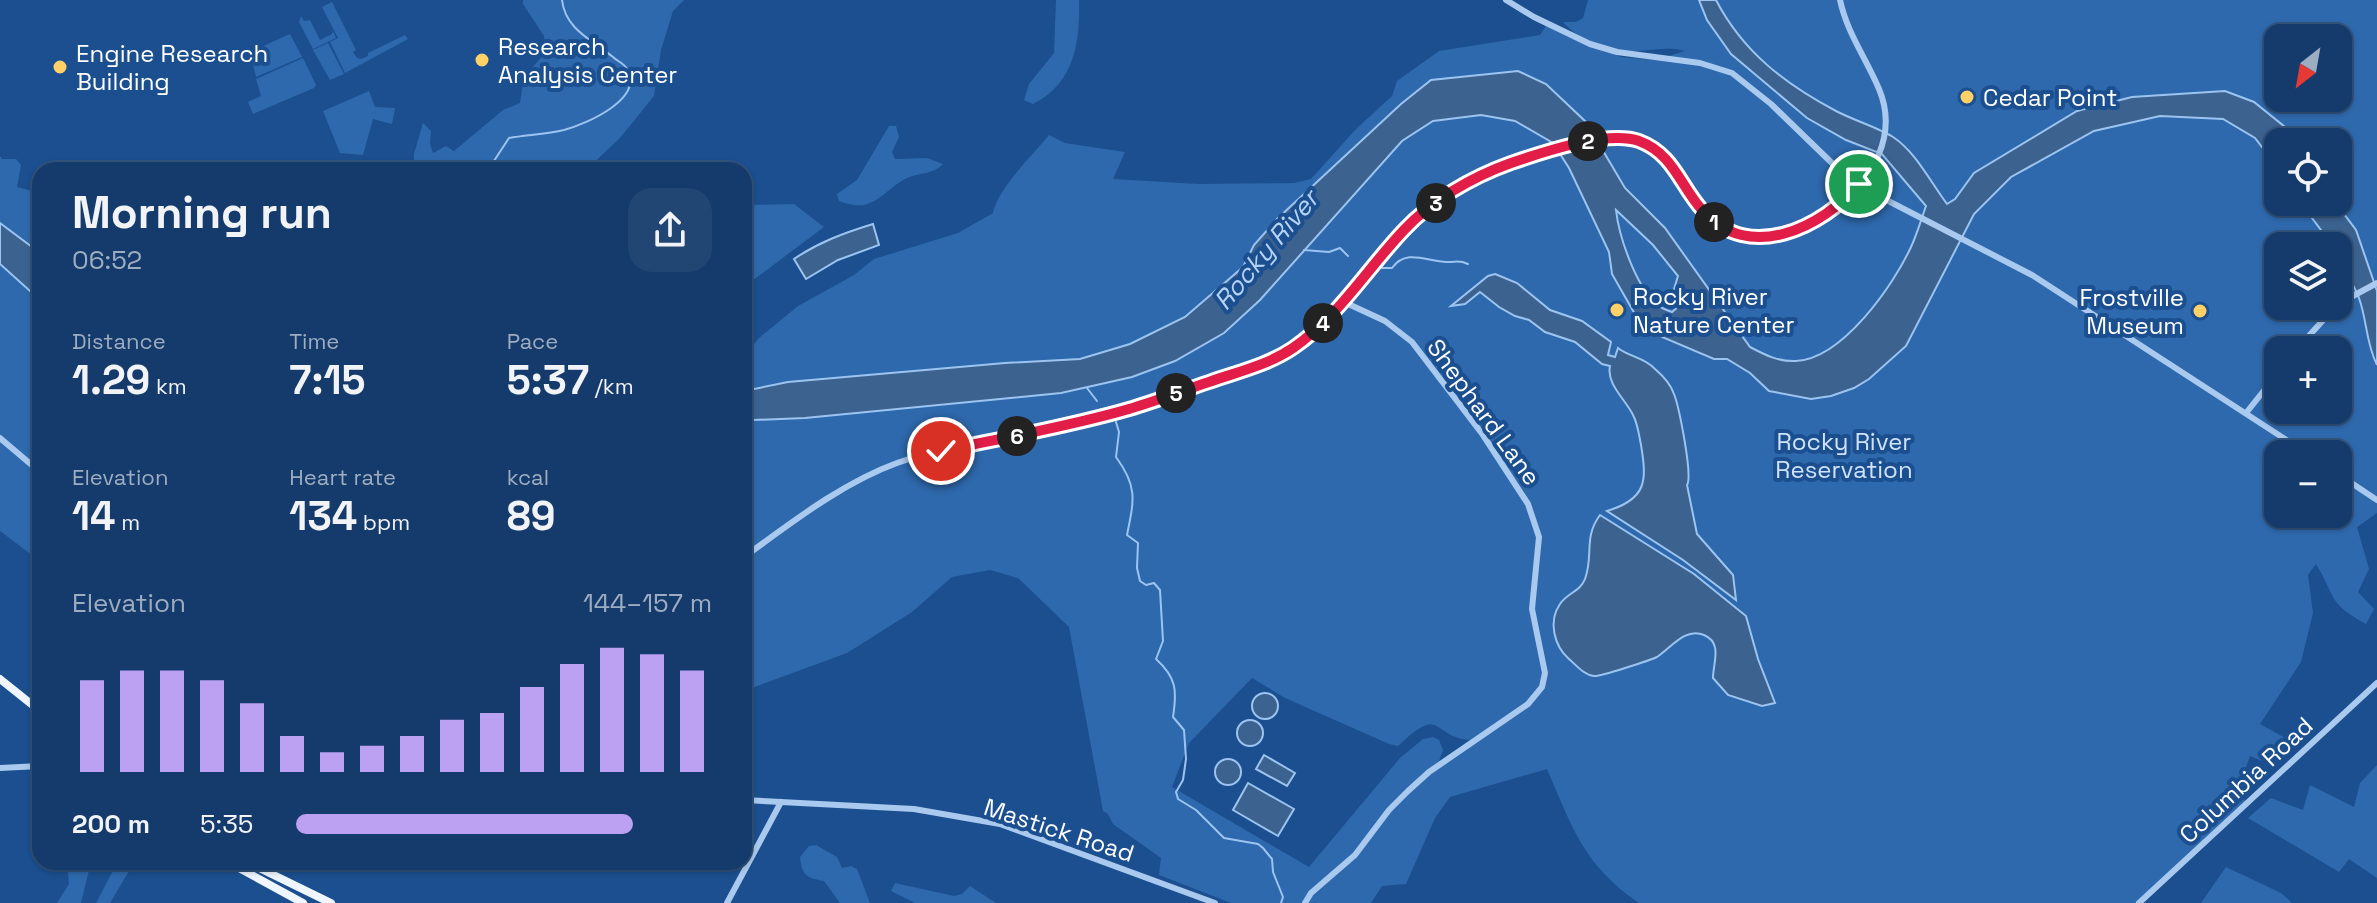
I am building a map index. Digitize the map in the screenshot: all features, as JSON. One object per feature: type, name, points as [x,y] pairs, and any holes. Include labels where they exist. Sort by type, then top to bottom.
[{"type":"main road","points":[[0,679],[32,705]]},
{"type":"main road","points":[[243,870],[303,903]]},
{"type":"main road","points":[[263,870],[331,903]]},
{"type":"street","points":[[1506,0],[1590,44],[1617,52],[1700,63],[1732,73],[1759,93],[1835,166],[1859,184],[2032,275],[2287,440]]},
{"type":"street","points":[[752,552],[852,484],[897,463],[1131,409],[1257,365],[1291,349],[1314,332],[1344,302],[1406,227],[1427,209],[1479,177],[1511,163],[1598,139],[1627,138],[1654,148],[1668,159],[1700,209],[1725,228],[1749,236],[1775,237],[1800,229],[1836,207],[1859,184],[1880,155],[1886,131],[1886,109],[1847,28],[1840,0]]},
{"type":"street","points":[[2352,296],[2377,283]]},
{"type":"street","name":"Shephard Lane","points":[[1305,903],[1311,893],[1355,855],[1389,810],[1429,772],[1528,704],[1542,687],[1545,673],[1532,609],[1539,537],[1528,504],[1483,435],[1412,342],[1385,321],[1344,302]]},
{"type":"street","points":[[2309,336],[2323,320]]},
{"type":"street","points":[[2246,413],[2264,390]]},
{"type":"street","points":[[0,438],[32,465]]},
{"type":"street","points":[[2352,483],[2377,500]]},
{"type":"street","name":"Columbia Road","points":[[2139,903],[2377,683]]},
{"type":"street","points":[[0,768],[32,766]]},
{"type":"street","name":"Mastick Road","points":[[752,800],[914,809],[1000,824],[1215,903]]},
{"type":"street","points":[[752,856],[781,802]]},
{"type":"street","points":[[727,903],[745,870]]},
{"type":"green space","points":[[523,0],[684,0],[673,11],[661,50],[654,96],[620,138],[594,162],[414,162],[423,123],[431,131],[433,153],[446,146],[454,151],[503,110],[520,103],[524,77],[546,52],[544,36]]},
{"type":"green space","points":[[1056,0],[1079,0],[1076,46],[1058,85],[1033,104],[1024,100],[1029,84],[1054,53]]},
{"type":"green space","name":"Rocky River Reservation","points":[[1588,0],[2377,0],[2377,282],[2358,293],[2371,354],[2377,367],[2377,513],[2357,527],[2369,569],[2358,592],[2374,609],[2366,624],[2345,610],[2334,599],[2316,564],[2308,575],[2313,613],[2301,662],[2260,724],[2296,744],[2274,766],[2250,756],[2242,786],[2246,803],[2139,903],[1639,903],[1620,889],[1592,860],[1573,827],[1547,769],[1450,797],[1435,818],[1406,884],[1382,886],[1371,903],[1231,903],[1159,875],[1161,858],[1113,824],[1103,811],[1069,627],[1018,578],[990,570],[952,577],[912,612],[847,653],[752,688],[752,346],[759,338],[798,306],[854,275],[874,259],[958,233],[993,213],[1008,183],[1049,135],[1065,143],[1125,152],[1113,179],[1199,184],[1294,183],[1311,179],[1356,129],[1392,96],[1397,81],[1439,51],[1540,35],[1547,24],[1621,57],[1655,60],[1685,51],[1614,49],[1585,39],[1563,22],[1576,22],[1583,18]],"holes":[[[1252,678],[1285,698],[1389,744],[1398,746],[1412,733],[1430,724],[1458,738],[1470,740],[1439,761],[1443,750],[1439,740],[1433,737],[1423,739],[1400,758],[1309,867],[1172,787],[1189,743]]]},
{"type":"green space","points":[[332,2],[357,58],[368,56],[368,53],[405,35],[408,39],[345,73],[330,42],[338,38],[322,7]]},
{"type":"green space","points":[[301,16],[304,21],[310,20],[320,40],[333,31],[336,38],[313,49],[299,22]]},
{"type":"green space","points":[[290,34],[302,57],[256,77],[250,52]]},
{"type":"green space","points":[[328,43],[344,74],[330,80],[313,50]]},
{"type":"green space","points":[[303,58],[316,85],[314,88],[253,114],[248,102],[261,96],[256,79]]},
{"type":"green space","points":[[369,91],[375,107],[395,108],[392,124],[373,119],[363,155],[340,153],[323,111]]},
{"type":"green space","points":[[889,126],[896,126],[899,137],[892,152],[895,159],[927,158],[943,164],[931,172],[907,178],[869,204],[851,205],[839,201],[837,194],[857,180]]},
{"type":"green space","points":[[0,156],[2,159],[16,159],[21,165],[17,187],[32,191],[32,555],[0,531]]},
{"type":"green space","points":[[794,204],[824,227],[752,281],[752,206]]},
{"type":"green space","points":[[2377,765],[2377,878],[2349,859],[2339,872],[2248,818],[2271,798],[2303,810],[2310,785],[2354,807],[2360,783]]},
{"type":"green space","points":[[816,845],[837,857],[842,868],[851,866],[857,869],[870,903],[840,903],[824,881],[806,875],[800,857],[809,846]]},
{"type":"green space","points":[[2226,867],[2281,893],[2292,903],[2201,903]]},
{"type":"green space","points":[[68,870],[89,870],[81,903],[57,903],[69,884]]},
{"type":"green space","points":[[113,870],[129,871],[110,903],[96,903]]},
{"type":"green space","points":[[895,883],[954,896],[962,894],[970,886],[996,903],[915,903],[891,891]]},
{"type":"water","name":"Rocky River","points":[[1699,0],[1716,0],[1752,51],[1783,78],[1836,111],[1901,143],[1947,204],[1955,199],[1974,173],[2077,111],[2132,97],[2225,91],[2254,102],[2286,128],[2264,128],[2264,150],[2255,138],[2223,119],[2160,116],[2094,131],[2011,177],[1974,214],[1906,346],[1869,379],[1831,396],[1811,399],[1769,391],[1750,373],[1727,359],[1714,359],[1662,337],[1636,316],[1612,274],[1609,252],[1569,168],[1553,143],[1515,121],[1481,115],[1433,121],[1402,141],[1260,300],[1224,333],[1175,361],[1132,377],[1061,393],[752,421],[752,389],[788,382],[1080,359],[1130,344],[1185,317],[1243,267],[1254,245],[1277,219],[1431,80],[1518,71],[1546,84],[1586,122],[1625,188],[1665,228],[1750,347],[1784,360],[1813,357],[1848,334],[1879,300],[1911,247],[1926,206],[1882,154],[1846,140],[1807,118],[1731,54],[1707,20]],"holes":[[[1616,210],[1653,245],[1678,276],[1674,289],[1679,306],[1672,312],[1655,303],[1648,294],[1624,246]]]},
{"type":"water","points":[[2310,216],[2346,216],[2356,230],[2377,291],[2377,365],[2359,298],[2352,284],[2352,232],[2322,232]]},
{"type":"water","points":[[0,223],[32,247],[32,293],[0,264]]},
{"type":"water","points":[[873,224],[879,245],[838,260],[806,279],[794,259],[832,238]]},
{"type":"water","points":[[1495,274],[1517,283],[1550,310],[1582,321],[1611,342],[1608,355],[1615,357],[1618,348],[1651,365],[1669,384],[1682,426],[1687,485],[1697,534],[1733,575],[1736,600],[1683,560],[1607,511],[1630,501],[1637,494],[1644,469],[1636,422],[1611,379],[1610,366],[1602,364],[1575,342],[1545,332],[1529,320],[1499,307],[1480,292],[1465,304],[1451,306],[1488,276]]},
{"type":"water","points":[[1600,515],[1694,574],[1746,616],[1775,703],[1762,706],[1728,695],[1713,678],[1716,654],[1713,643],[1697,633],[1684,636],[1657,657],[1598,676],[1584,672],[1564,654],[1554,633],[1554,618],[1563,600],[1585,579],[1590,539]]},
{"type":"water","points":[[1265,693],[1274,697],[1278,706],[1274,715],[1265,719],[1256,715],[1252,706],[1256,697]]},
{"type":"water","points":[[1250,720],[1259,724],[1263,733],[1259,742],[1250,746],[1241,742],[1237,733],[1241,724]]},
{"type":"water","points":[[1264,755],[1295,773],[1287,786],[1256,769]]},
{"type":"water","points":[[1228,759],[1237,763],[1241,772],[1237,781],[1228,785],[1219,781],[1215,772],[1219,763]]},
{"type":"water","points":[[1248,783],[1294,809],[1278,836],[1233,810]]},
{"type":"waterway","points":[[493,162],[509,138],[574,127],[610,108],[628,90],[630,80],[626,67],[574,26],[568,19],[562,0]]},
{"type":"waterway","points":[[1304,250],[1329,252],[1340,248],[1348,256]]},
{"type":"waterway","points":[[1382,268],[1392,268],[1404,258],[1411,257],[1468,264]]},
{"type":"waterway","points":[[1087,388],[1097,401]]},
{"type":"waterway","points":[[1116,422],[1119,432],[1116,457],[1128,477],[1132,494],[1127,535],[1138,543],[1140,581],[1146,585],[1154,583],[1160,590],[1163,641],[1156,659],[1172,679],[1175,692],[1173,717],[1184,730],[1186,759],[1183,780],[1176,792],[1178,799],[1196,810],[1224,838],[1258,844],[1263,848],[1272,859],[1273,872],[1283,897],[1281,903]]},
{"type":"place","name":"Research Analysis Center","points":[[482,60]]},
{"type":"place","name":"Engine Research Building","points":[[60,67]]},
{"type":"place","name":"Cedar Point","points":[[1967,97]]},
{"type":"place","name":"Rocky River Nature Center","points":[[1617,310]]},
{"type":"place","name":"Frostville Museum","points":[[2200,311]]},
{"type":"route","points":[[941,451],[1131,409],[1275,358],[1314,332],[1344,302],[1406,227],[1427,209],[1453,191],[1511,163],[1598,139],[1616,137],[1637,140],[1668,159],[1700,209],[1712,220],[1738,234],[1760,237],[1775,237],[1806,226],[1836,207],[1859,184]]}]
